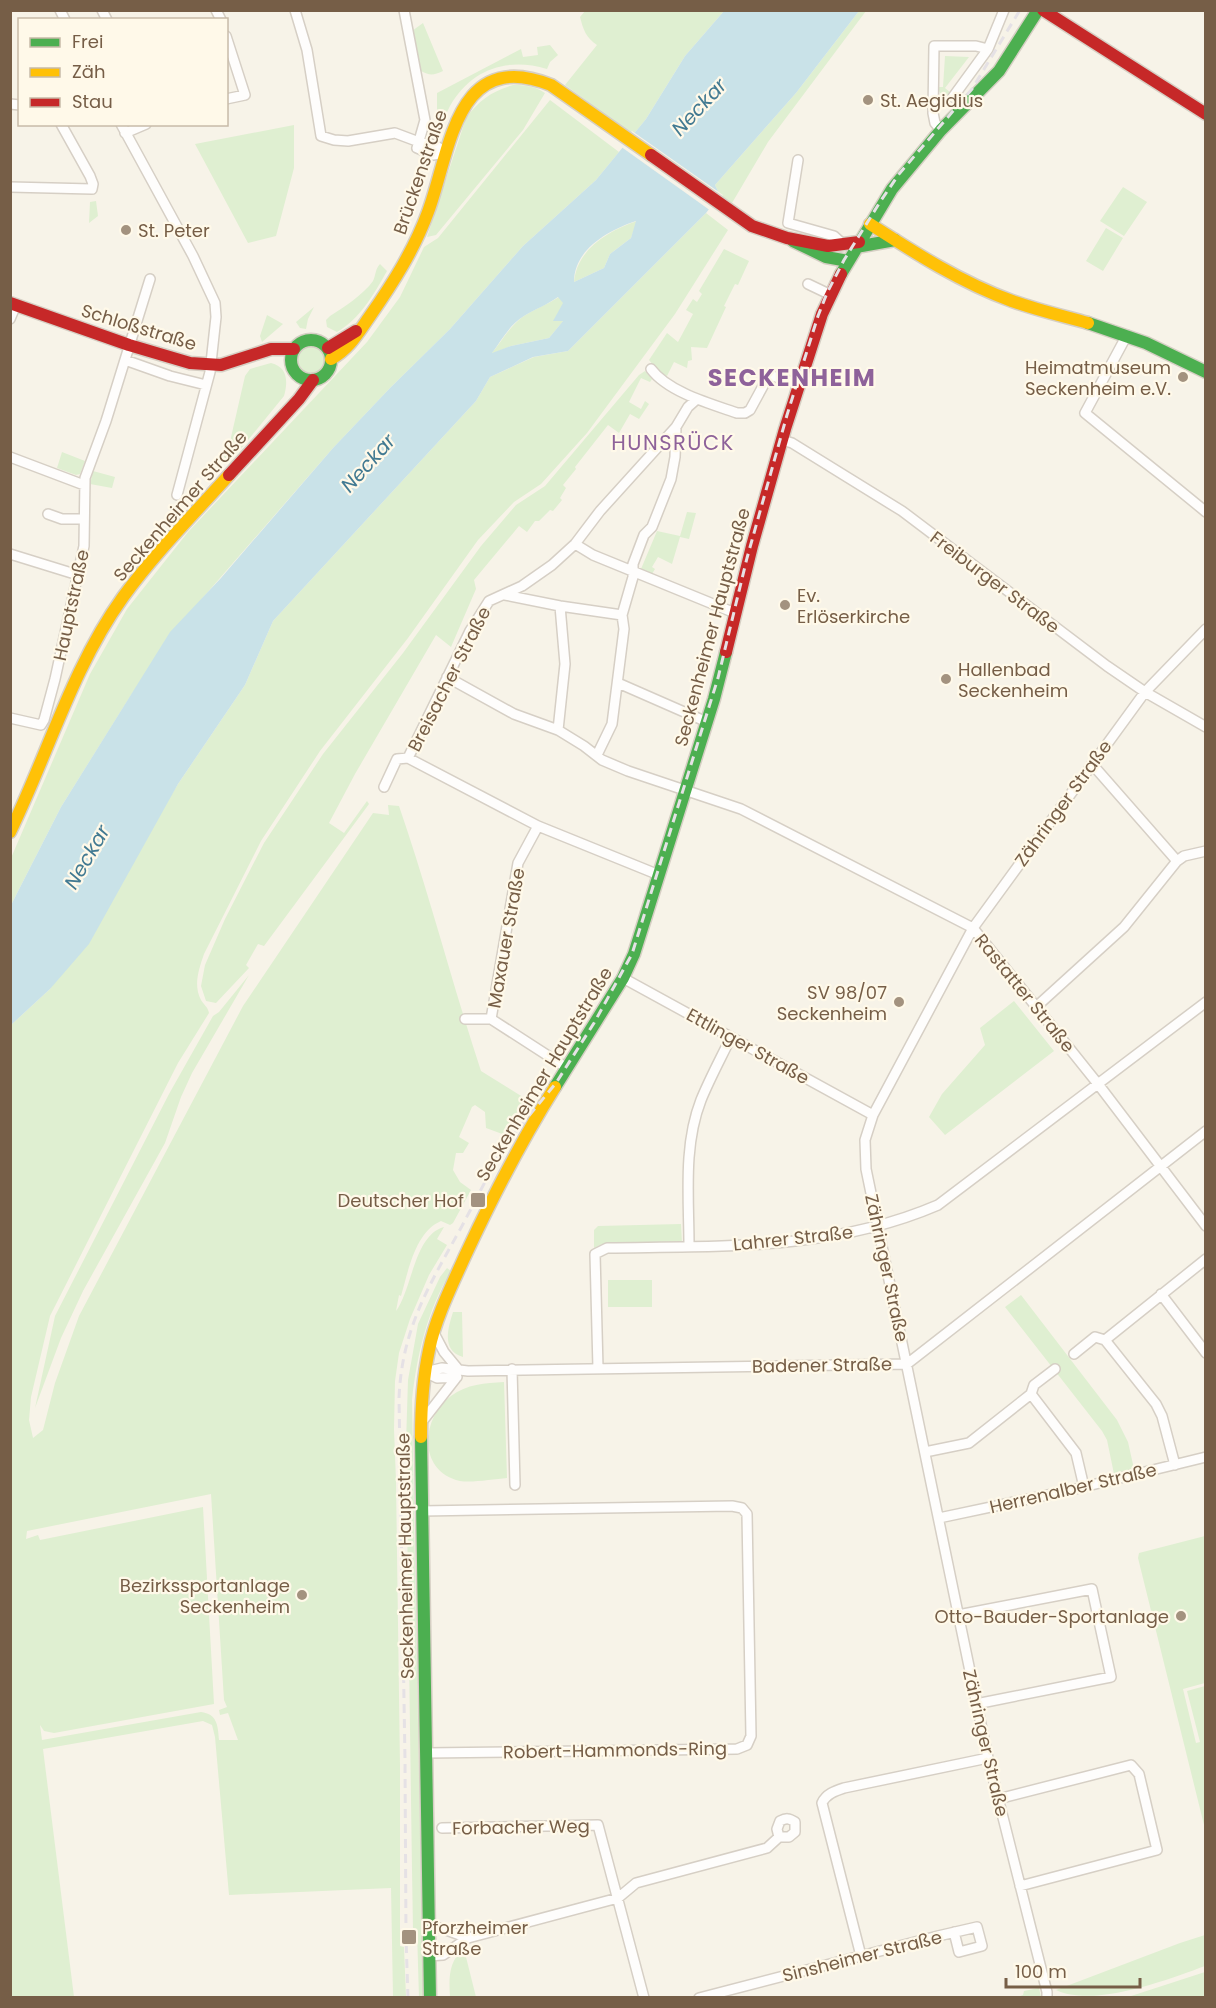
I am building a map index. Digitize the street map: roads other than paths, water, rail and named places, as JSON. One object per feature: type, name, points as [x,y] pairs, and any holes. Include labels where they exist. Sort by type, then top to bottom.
[{"type":"main road","name":"Seckenheimer Hauptstraße","points":[[430,1998],[421,1423],[425,1372],[434,1333],[462,1260],[500,1181],[531,1125],[623,978],[634,954],[707,722],[799,384],[822,314],[846,265],[853,245],[902,176],[960,109],[999,71],[1038,10]]},
{"type":"main road","points":[[1043,10],[1206,114]]},
{"type":"main road","name":"Brückenstraße","points":[[329,353],[342,353],[356,341],[364,324],[395,281],[419,236],[453,126],[460,111],[471,96],[487,84],[502,78],[524,76],[538,78],[560,91],[745,223],[827,252]]},
{"type":"main road","points":[[870,224],[998,296],[1041,311],[1127,335],[1206,372]]},
{"type":"main road","points":[[827,252],[853,245],[895,240]]},
{"type":"main road","points":[[827,252],[846,265]]},
{"type":"main road","points":[[827,252],[837,281]]},
{"type":"main road","name":"Schloßstraße","points":[[13,304],[129,345],[190,363],[211,365],[231,363],[277,348],[293,355]]},
{"type":"main road","points":[[309,340],[318,341],[329,353],[328,370],[324,375],[313,380],[300,376],[293,367],[293,355],[301,343],[309,340]]},
{"type":"main road","name":"Seckenheimer Straße","points":[[293,404],[300,376]]},
{"type":"main road","name":"Seckenheimer Straße","points":[[10,832],[77,680],[99,636],[123,597],[160,550],[307,390],[313,380]]},
{"type":"street","points":[[295,10],[307,50],[321,136],[348,141],[395,133],[433,155],[446,153]]},
{"type":"street","points":[[404,10],[425,120],[418,145]]},
{"type":"street","points":[[934,97],[944,99],[952,97],[988,49],[1004,10]]},
{"type":"street","points":[[930,35],[934,46],[933,114],[935,123],[941,130]]},
{"type":"street","points":[[228,42],[245,95],[228,99]]},
{"type":"street","points":[[934,46],[976,46],[988,49]]},
{"type":"street","points":[[952,97],[960,109]]},
{"type":"street","points":[[10,187],[92,189],[90,176],[62,126]]},
{"type":"street","points":[[123,129],[193,256],[214,303],[216,317],[211,365],[177,495]]},
{"type":"street","points":[[798,160],[788,223],[824,232],[853,245]]},
{"type":"street","points":[[824,232],[828,239],[827,252]]},
{"type":"street","name":"Hauptstraße","points":[[10,718],[41,725],[54,686],[84,546],[84,485],[150,279]]},
{"type":"street","points":[[807,284],[831,295]]},
{"type":"street","points":[[10,319],[13,304]]},
{"type":"street","points":[[1127,335],[1084,413],[1206,512]]},
{"type":"street","name":"Schloßstraße","points":[[125,360],[170,376],[206,384]]},
{"type":"street","points":[[651,369],[657,378],[697,399],[738,413],[750,410],[769,375],[799,384]]},
{"type":"street","name":"Breisacher Straße","points":[[384,787],[397,759],[408,758],[447,677],[489,601],[522,586],[575,544],[600,511],[676,427],[688,407],[697,399]]},
{"type":"street","points":[[597,755],[612,724],[624,629],[622,615],[633,564],[644,535],[652,527],[671,479],[675,457],[676,427]]},
{"type":"street","name":"Freiburger Straße","points":[[782,440],[792,443],[902,511],[1098,659],[1145,692],[1206,727]]},
{"type":"street","points":[[10,457],[84,485]]},
{"type":"street","points":[[48,514],[62,519],[84,519]]},
{"type":"street","points":[[575,544],[592,555],[735,613]]},
{"type":"street","points":[[10,554],[78,574]]},
{"type":"street","points":[[505,595],[622,615]]},
{"type":"street","points":[[558,730],[565,664],[560,606]]},
{"type":"street","name":"Zähringer Straße","points":[[1047,1998],[976,1704],[866,1169],[865,1140],[873,1115],[973,928],[1145,692],[1206,629]]},
{"type":"street","name":"Rastatter Straße","points":[[447,677],[514,714],[558,730],[602,760],[741,809],[973,928],[1098,1084],[1206,1226]]},
{"type":"street","points":[[618,683],[707,722]]},
{"type":"street","points":[[408,758],[538,826],[659,875]]},
{"type":"street","points":[[1092,764],[1177,861]]},
{"type":"street","name":"Maxauer Straße","points":[[491,1019],[518,863],[538,826]]},
{"type":"street","points":[[1036,1008],[1124,927],[1177,861],[1184,856],[1206,851]]},
{"type":"street","name":"Ettlinger Straße","points":[[623,978],[873,1115]]},
{"type":"street","name":"Lahrer Straße","points":[[598,1368],[595,1254],[607,1248],[785,1242],[828,1238],[905,1219],[938,1205],[1206,1002]]},
{"type":"street","name":"Maxauer Straße","points":[[465,1019],[491,1019],[567,1068]]},
{"type":"street","points":[[689,1246],[688,1169],[694,1126],[701,1101],[731,1037]]},
{"type":"street","name":"Badener Straße","points":[[425,1372],[437,1378],[460,1373],[512,1369],[907,1364],[1206,1131]]},
{"type":"street","points":[[1105,1340],[1206,1259]]},
{"type":"street","points":[[1161,1294],[1206,1353]]},
{"type":"street","points":[[421,1423],[460,1373],[444,1352],[434,1333]]},
{"type":"street","points":[[1074,1354],[1095,1337],[1105,1340],[1156,1404],[1162,1416],[1175,1465]]},
{"type":"street","points":[[512,1369],[515,1485]]},
{"type":"street","points":[[925,1452],[969,1443],[1030,1394],[1034,1385],[1055,1369]]},
{"type":"street","points":[[1030,1394],[1076,1453],[1084,1487]]},
{"type":"street","name":"Herrenalber Straße","points":[[939,1518],[1084,1487],[1206,1457]]},
{"type":"street","name":"Robert-Hammonds-Ring","points":[[421,1511],[732,1506],[742,1508],[747,1514],[751,1736],[747,1745],[737,1749],[426,1753]]},
{"type":"street","points":[[958,1615],[1092,1588],[1111,1677],[976,1704]]},
{"type":"street","points":[[861,1956],[822,1803],[824,1798],[844,1788],[988,1758]]},
{"type":"street","points":[[998,1799],[1131,1765],[1139,1774],[1157,1850],[1020,1886]]},
{"type":"street","name":"Forbacher Weg","points":[[442,1828],[598,1825],[618,1898]]},
{"type":"street","points":[[428,1956],[443,1955],[468,1938],[618,1898],[636,1883],[767,1848],[779,1838]]},
{"type":"street","points":[[618,1898],[644,1998]]},
{"type":"street","points":[[428,1928],[441,1928],[468,1938]]},
{"type":"street","name":"Sinsheimer Straße","points":[[699,1998],[954,1932]]},
{"type":"water","name":"Neckar","points":[[724,11],[859,11],[796,93],[715,185],[720,195],[706,213],[568,351],[533,357],[490,377],[476,401],[273,621],[245,685],[178,784],[89,944],[50,989],[11,1025],[11,905],[61,807],[170,632],[221,578],[333,448],[450,329],[523,246],[596,180],[646,119],[685,56]],"holes":[[[636,221],[631,238],[610,254],[604,268],[574,282],[580,260],[595,242]],[[558,297],[563,303],[553,321],[563,321],[549,338],[511,346],[492,353],[514,323]]]},
{"type":"railway","points":[[408,1998],[399,1398],[405,1350],[428,1288],[498,1157],[509,1140],[556,1083],[594,1023],[632,954],[718,678],[747,558],[787,415],[827,293],[844,260],[899,174],[972,89],[1020,10]]},
{"type":"place","name":"St. Aegidius","points":[[868,100]]},
{"type":"place","name":"St. Peter","points":[[126,230]]},
{"type":"place","name":"Heimatmuseum Seckenheim e.V.","points":[[1183,377]]},
{"type":"place","name":"Ev. Erlöserkirche","points":[[785,605]]},
{"type":"place","name":"Hallenbad Seckenheim","points":[[946,679]]},
{"type":"place","name":"SV 98/07 Seckenheim","points":[[899,1002]]},
{"type":"place","name":"Deutscher Hof","points":[[478,1200]]},
{"type":"place","name":"Bezirkssportanlage Seckenheim","points":[[302,1595]]},
{"type":"place","name":"Otto-Bauder-Sportanlage","points":[[1181,1616]]},
{"type":"place","name":"Pforzheimer Straße","points":[[409,1937]]},
{"type":"district","name":"SECKENHEIM","points":[[792,377]]},
{"type":"district","name":"HUNSRÜCK","points":[[673,442]]}]
